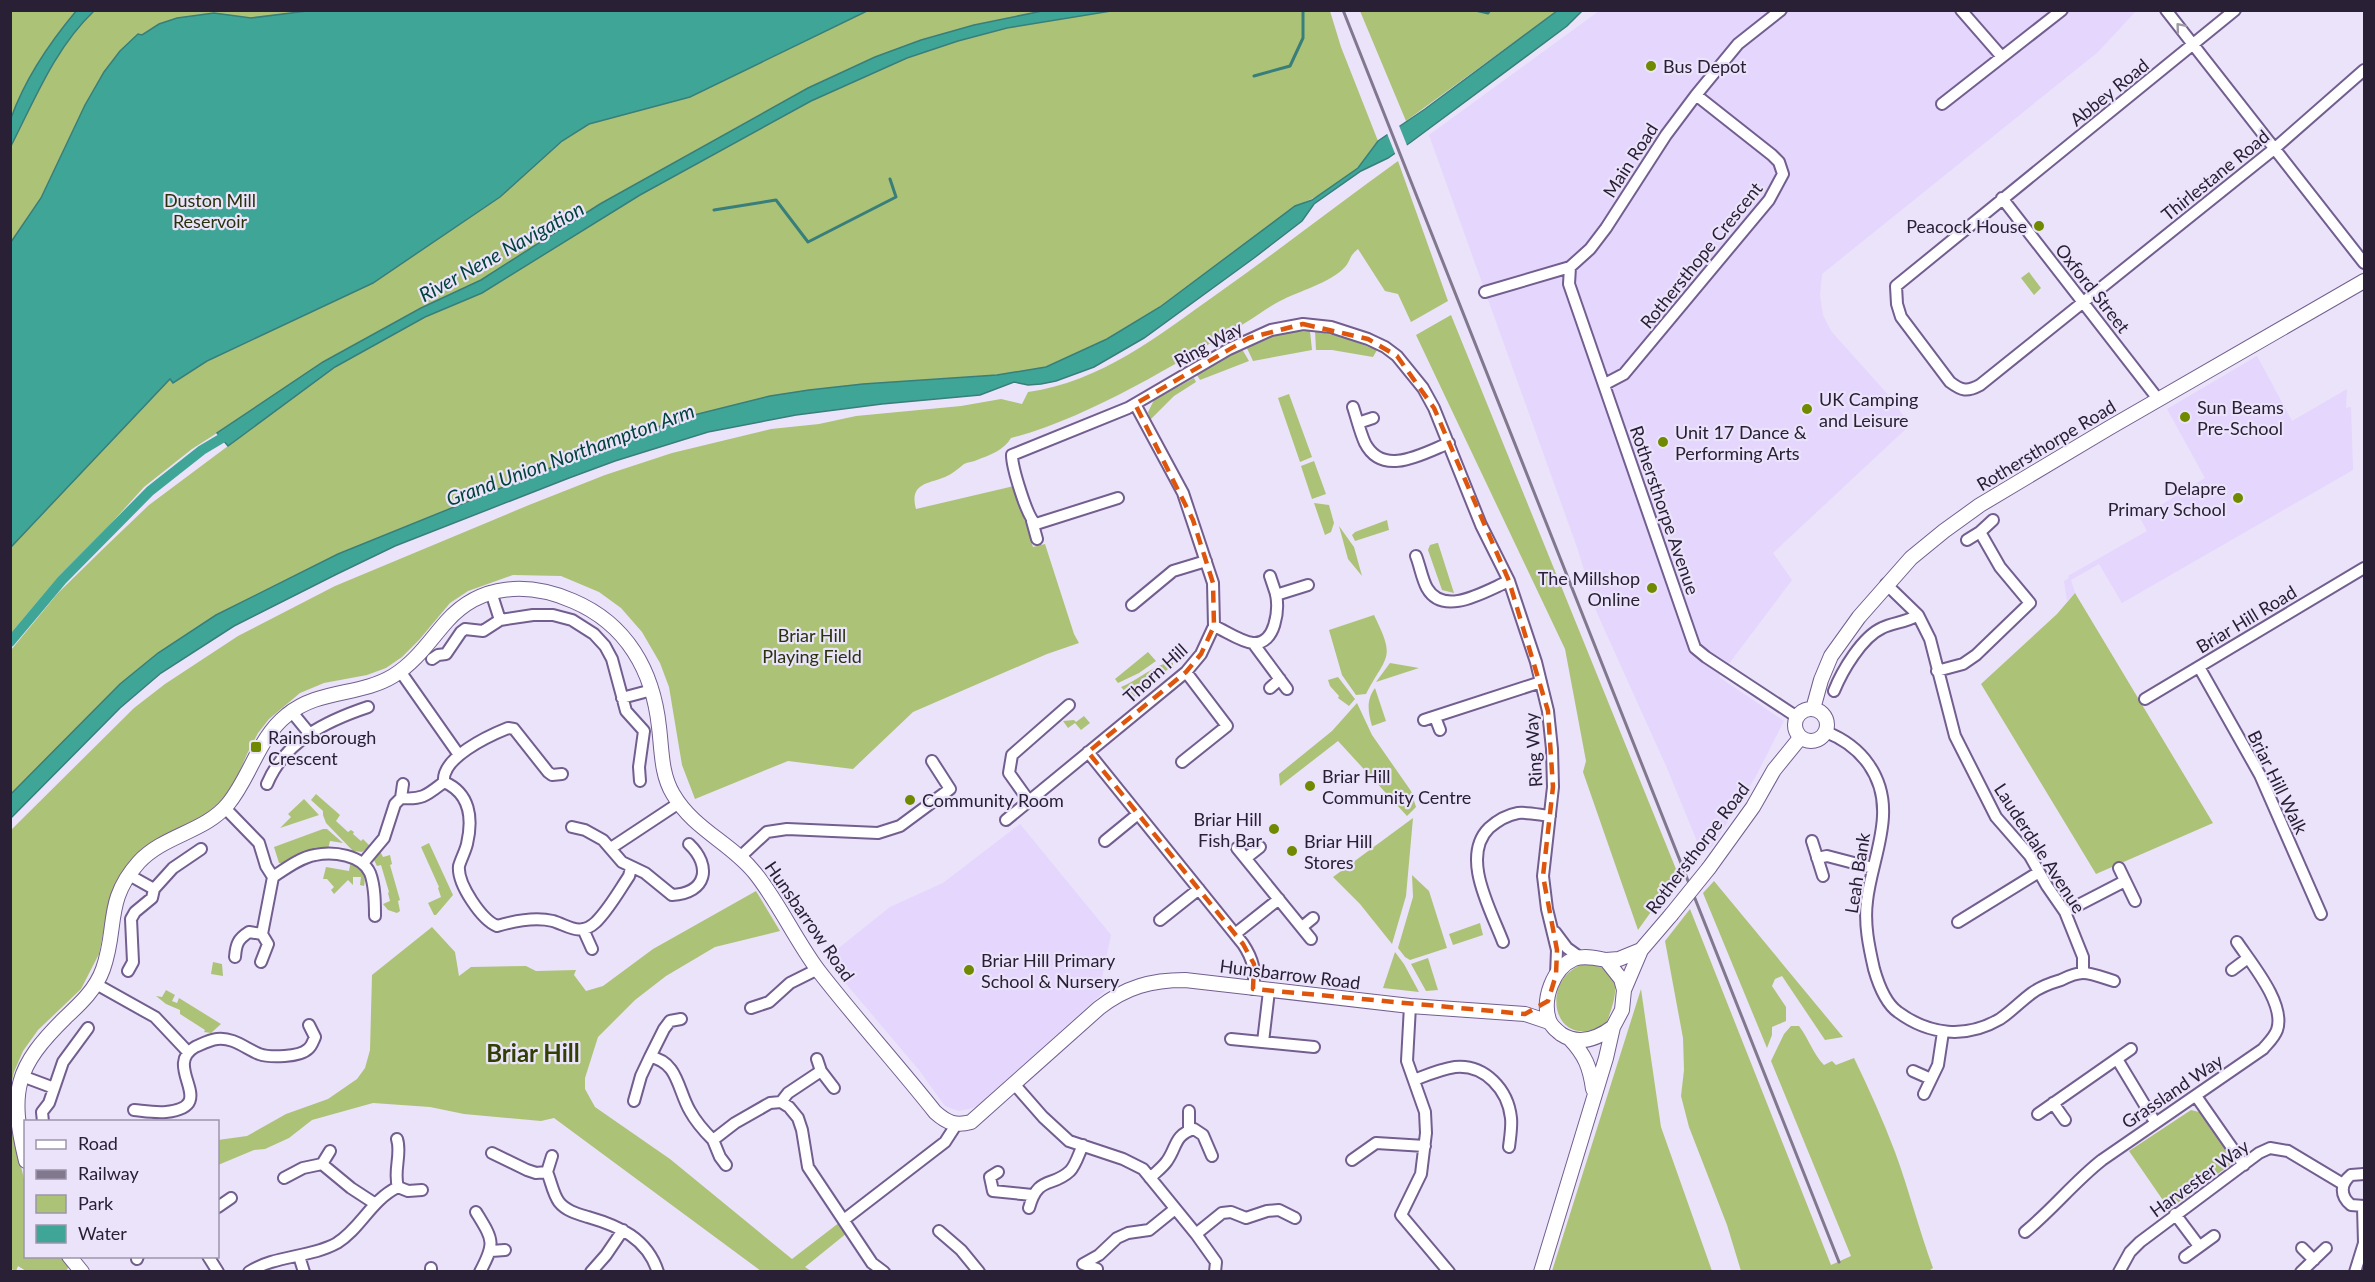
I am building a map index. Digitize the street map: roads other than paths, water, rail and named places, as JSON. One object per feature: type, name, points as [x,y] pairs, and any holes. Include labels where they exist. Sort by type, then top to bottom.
[{"type":"street","name":"Main Road","points":[[1485,292],[1570,267],[1590,249],[1666,135],[1696,95],[1738,44],[1781,10]]},
{"type":"street","points":[[1961,10],[2002,57]]},
{"type":"street","points":[[1942,104],[2062,10]]},
{"type":"street","points":[[2166,10],[2364,263]]},
{"type":"street","name":"Abbey Road","points":[[2083,302],[1980,385],[1968,391],[1960,390],[1950,382],[1901,317],[1897,304],[1896,286],[2235,10]]},
{"type":"street","name":"Thirlestane Road","points":[[2083,302],[2274,149],[2364,70]]},
{"type":"street","name":"Rothersthope Crescent","points":[[1605,384],[1624,374],[1769,200],[1784,174],[1779,162],[1772,154],[1696,95]]},
{"type":"street","name":"Oxford Street","points":[[2002,198],[2158,399]]},
{"type":"street","name":"Rothersthorpe Avenue","points":[[1570,267],[1569,284],[1605,384],[1629,463],[1695,648],[1797,717]]},
{"type":"street","name":"Rothersthorpe Road","points":[[1814,709],[1821,680],[1831,656],[1859,616],[1911,558],[1980,505],[2158,399],[2364,281]]},
{"type":"street","name":"Ring Way","points":[[1037,539],[1012,455],[1135,404],[1249,338],[1288,326],[1303,324],[1330,327],[1368,339],[1397,356],[1423,387],[1449,443],[1481,525],[1509,581],[1541,682],[1548,711],[1553,787],[1543,876],[1545,902],[1557,950],[1556,975]]},
{"type":"street","name":"Thorn Hill","points":[[1006,820],[1186,672],[1201,654],[1214,626],[1215,594],[1183,493],[1135,404]]},
{"type":"street","points":[[1353,407],[1370,452],[1389,461],[1409,459],[1449,443]]},
{"type":"street","points":[[1358,423],[1373,418]]},
{"type":"street","points":[[1032,521],[1036,524],[1044,523],[1118,498]]},
{"type":"street","points":[[1967,540],[1993,520]]},
{"type":"street","points":[[1937,671],[1963,664],[1976,655],[2030,603],[2000,567],[1980,532]]},
{"type":"street","points":[[1416,556],[1428,588],[1443,601],[1463,600],[1509,581]]},
{"type":"street","points":[[1132,605],[1173,571],[1206,561]]},
{"type":"street","name":"Briar Hill Road","points":[[2145,699],[2364,568]]},
{"type":"street","points":[[1253,643],[1261,642],[1274,626],[1276,595],[1270,576]]},
{"type":"street","name":"Lauderdale Avenue","points":[[1886,584],[1918,615],[1930,639],[1955,736],[1996,817],[2030,856],[2038,872],[2066,912],[2083,957],[2083,973]]},
{"type":"street","points":[[1276,595],[1308,585]]},
{"type":"street","name":"Hunsbarrow Road","points":[[24,1153],[17,1110],[22,1076],[38,1047],[86,998],[96,984],[104,967],[114,905],[129,875],[142,859],[156,848],[195,829],[225,808],[245,780],[274,726],[291,711],[309,701],[382,681],[415,659],[450,617],[467,603],[491,592],[513,588],[533,589],[572,601],[596,613],[628,643],[643,665],[652,690],[659,722],[664,774],[679,803],[703,828],[740,857],[762,883],[818,969],[935,1112],[942,1119],[956,1125],[971,1122],[1099,1008],[1121,992],[1135,986],[1166,980],[1185,980],[1410,1006],[1525,1014],[1549,1022]]},
{"type":"street","points":[[491,592],[500,620]]},
{"type":"street","points":[[432,659],[446,654],[465,629],[483,631],[500,620],[547,614],[573,620],[582,625],[600,639],[612,659],[622,698],[631,718],[644,731],[639,767],[640,781]]},
{"type":"street","points":[[1834,691],[1842,671],[1861,647],[1881,628],[1906,622],[1918,615]]},
{"type":"street","points":[[1214,626],[1253,643],[1287,689]]},
{"type":"street","name":"Briar Hill Walk","points":[[2199,667],[2260,775],[2321,914]]},
{"type":"street","points":[[400,671],[459,755]]},
{"type":"street","points":[[1182,762],[1227,726],[1186,672]]},
{"type":"street","points":[[1270,688],[1280,679]]},
{"type":"street","name":"Ring Way","points":[[1440,730],[1429,718],[1541,682]]},
{"type":"street","points":[[622,698],[652,690]]},
{"type":"street","points":[[1029,801],[1009,773],[1012,755],[1069,705]]},
{"type":"street","points":[[267,784],[278,761],[309,734],[334,719],[368,707]]},
{"type":"street","points":[[1807,709],[1814,709],[1825,717],[1826,732],[1818,740],[1812,742],[1800,738],[1795,729],[1797,717],[1807,709]]},
{"type":"street","points":[[291,711],[309,734]]},
{"type":"street","points":[[444,782],[443,777],[447,766],[459,755],[508,728],[514,729],[548,772],[552,775],[562,774]]},
{"type":"street","name":"Leah Bank","points":[[1826,732],[1851,745],[1863,756],[1872,768],[1882,793],[1883,817],[1866,903],[1866,926],[1869,948],[1880,984],[1893,1008],[1922,1027],[1943,1032],[1964,1032],[1981,1028],[1999,1019],[2033,992],[2083,973]]},
{"type":"street","name":"Rothersthorpe Road","points":[[1641,950],[1709,868],[1753,807],[1774,770],[1800,738]]},
{"type":"street","points":[[1088,752],[1249,954],[1254,964],[1253,989]]},
{"type":"street","points":[[740,857],[767,832],[787,829],[878,833],[900,826],[950,789],[932,761]]},
{"type":"street","points":[[401,798],[418,800],[444,782]]},
{"type":"street","points":[[444,782],[461,792],[469,809],[468,836],[459,871],[472,902],[488,922],[497,926],[513,921],[552,921],[576,931],[584,929],[596,922],[629,876],[631,868]]},
{"type":"street","points":[[363,863],[384,838],[394,804],[401,798],[402,784]]},
{"type":"street","points":[[611,848],[679,803]]},
{"type":"street","points":[[225,808],[259,843],[266,866],[273,877],[262,934],[268,944],[261,962]]},
{"type":"street","name":"Ring Way","points":[[1503,942],[1478,875],[1476,860],[1480,841],[1492,826],[1508,816],[1519,813],[1550,816]]},
{"type":"street","points":[[1105,841],[1138,814]]},
{"type":"street","points":[[572,827],[593,834],[611,848],[622,862],[645,873],[672,895],[692,891],[701,880],[704,871],[699,853],[689,844]]},
{"type":"street","points":[[1812,841],[1823,876]]},
{"type":"street","points":[[1246,858],[1260,847]]},
{"type":"street","points":[[1237,848],[1311,939]]},
{"type":"street","points":[[129,971],[133,962],[131,919],[135,912],[152,898],[154,889],[173,867],[201,849]]},
{"type":"street","points":[[273,877],[315,855],[341,855],[363,863],[373,884],[375,916]]},
{"type":"street","points":[[1817,858],[1827,856],[1873,868]]},
{"type":"street","points":[[2119,868],[2135,901]]},
{"type":"street","points":[[1958,922],[2038,872]]},
{"type":"street","points":[[129,875],[154,889]]},
{"type":"street","points":[[2066,912],[2125,881]]},
{"type":"street","points":[[1160,920],[1199,889]]},
{"type":"street","points":[[1235,934],[1279,899]]},
{"type":"street","points":[[1302,927],[1313,918]]},
{"type":"street","points":[[584,929],[592,949]]},
{"type":"street","points":[[1553,930],[1567,948],[1581,958]]},
{"type":"street","points":[[235,957],[236,944],[240,938],[249,932],[262,934]]},
{"type":"street","name":"Grassland Way","points":[[2025,1232],[2051,1210],[2084,1174],[2262,1049],[2277,1029],[2278,1017],[2275,1004],[2237,942]]},
{"type":"street","points":[[1594,1091],[1590,1066],[1582,1052],[1570,1039],[1555,1030],[1549,1022],[1548,1001],[1556,975],[1561,968],[1574,959],[1618,959],[1641,950]]},
{"type":"street","points":[[1540,1272],[1606,1058],[1613,1028],[1622,1010],[1624,990],[1641,950]]},
{"type":"street","points":[[2232,970],[2248,958]]},
{"type":"street","points":[[1606,960],[1621,979],[1624,990]]},
{"type":"street","points":[[750,1008],[769,1002],[790,983],[818,969]]},
{"type":"street","points":[[2083,973],[2114,981]]},
{"type":"street","points":[[96,984],[155,1017],[188,1052]]},
{"type":"street","points":[[1263,1042],[1269,991]]},
{"type":"street","points":[[1525,1014],[1548,1001]]},
{"type":"street","points":[[1410,1006],[1407,1061],[1425,1112],[1425,1146],[1421,1174],[1401,1215],[1449,1272]]},
{"type":"street","points":[[634,1101],[641,1076],[664,1029],[670,1021],[681,1019]]},
{"type":"street","points":[[134,1110],[168,1112],[187,1104],[191,1098],[191,1090],[184,1072],[183,1060],[188,1052],[206,1042],[230,1040],[262,1056],[297,1054],[308,1050],[315,1037],[309,1025]]},
{"type":"street","points":[[43,1120],[42,1112],[49,1103],[63,1062],[88,1028]]},
{"type":"street","points":[[1570,1039],[1590,1040],[1613,1028]]},
{"type":"street","points":[[1924,1094],[1938,1065],[1943,1032]]},
{"type":"street","points":[[1231,1039],[1314,1047]]},
{"type":"street","points":[[2038,1114],[2131,1049]]},
{"type":"street","points":[[650,1058],[659,1059],[669,1066],[681,1086],[688,1108],[698,1125],[713,1140],[726,1165]]},
{"type":"street","points":[[817,1059],[821,1071],[834,1088]]},
{"type":"street","points":[[2117,1059],[2155,1122]]},
{"type":"street","points":[[1414,1080],[1443,1069],[1457,1067],[1470,1068],[1484,1073],[1495,1082],[1509,1106],[1512,1121],[1509,1147]]},
{"type":"street","points":[[781,1102],[788,1093],[821,1071]]},
{"type":"street","points":[[1913,1071],[1931,1079]]},
{"type":"street","points":[[22,1076],[54,1088]]},
{"type":"street","points":[[1015,1085],[1043,1117],[1069,1141],[1123,1159],[1143,1169],[1216,1262],[1215,1272]]},
{"type":"street","points":[[2196,1096],[2244,1165]]},
{"type":"street","points":[[713,1140],[735,1123],[770,1103],[781,1102],[789,1107],[798,1118],[802,1130],[808,1167],[873,1263],[884,1272]]},
{"type":"street","points":[[2053,1103],[2065,1120]]},
{"type":"street","points":[[1189,1111],[1189,1130]]},
{"type":"street","name":"Hunsbarrow Road","points":[[844,1220],[945,1142],[956,1125]]},
{"type":"street","points":[[1150,1178],[1165,1164],[1173,1152],[1174,1144],[1185,1131],[1194,1129],[1203,1135],[1212,1156]]},
{"type":"street","points":[[397,1139],[399,1144],[396,1171],[398,1187]]},
{"type":"street","points":[[1352,1160],[1376,1143],[1425,1146]]},
{"type":"street","points":[[1029,1208],[1032,1196],[1040,1187],[1070,1172],[1083,1145]]},
{"type":"street","name":"Harvester Way","points":[[2122,1271],[2130,1252],[2140,1242],[2175,1214],[2270,1148],[2288,1151],[2343,1184]]},
{"type":"street","points":[[284,1178],[303,1168],[322,1164],[330,1151]]},
{"type":"street","points":[[492,1153],[527,1170],[536,1173],[547,1172]]},
{"type":"street","points":[[552,1156],[547,1172],[559,1202],[568,1210],[622,1230],[642,1243],[650,1253],[658,1272]]},
{"type":"street","points":[[322,1164],[351,1188],[374,1203]]},
{"type":"street","points":[[998,1172],[990,1178],[993,1191],[1032,1196]]},
{"type":"street","points":[[2355,1272],[2364,1243],[2364,1206],[2357,1207],[2346,1201],[2343,1196],[2343,1184],[2351,1175],[2364,1174]]},
{"type":"street","points":[[249,1272],[264,1264],[328,1246],[346,1236],[374,1203],[387,1192],[398,1187],[408,1191],[422,1190]]},
{"type":"street","points":[[219,1206],[231,1198]]},
{"type":"street","points":[[1097,1269],[1083,1264],[1099,1255],[1117,1238],[1128,1233],[1149,1230],[1175,1209]]},
{"type":"street","points":[[1196,1234],[1222,1213],[1231,1212],[1246,1218],[1267,1211],[1279,1210],[1295,1218]]},
{"type":"street","points":[[476,1212],[490,1237],[491,1251],[480,1272]]},
{"type":"street","points":[[2175,1214],[2199,1246]]},
{"type":"street","points":[[591,1272],[606,1255],[622,1230]]},
{"type":"street","points":[[939,1231],[961,1250],[979,1272]]},
{"type":"street","points":[[2185,1257],[2214,1236]]},
{"type":"street","points":[[2302,1248],[2314,1260]]},
{"type":"street","points":[[2301,1272],[2326,1248]]},
{"type":"street","points":[[491,1251],[505,1250]]},
{"type":"street","points":[[299,1256],[304,1272]]},
{"type":"street","points":[[70,1258],[82,1272]]},
{"type":"street","points":[[209,1258],[218,1272]]},
{"type":"water","points":[[77,10],[94,11],[80,25],[57,58],[11,146],[11,118],[23,89],[48,48]]},
{"type":"water","name":"Duston Mill Reservoir","points":[[315,10],[867,11],[690,97],[589,124],[562,141],[500,197],[373,283],[207,361],[173,383],[170,379],[11,547],[11,242],[41,198],[85,105],[104,72],[120,51],[138,34],[142,35],[159,24],[177,18],[214,13],[251,18]]},
{"type":"water","points":[[1047,10],[1111,11],[1007,28],[958,41],[907,58],[811,101],[640,195],[482,293],[425,317],[335,367],[228,446],[217,433],[323,362],[421,308],[481,280],[600,204],[808,88],[875,57],[921,40],[974,25]]},
{"type":"water","points":[[1557,11],[1582,11],[1567,26],[1411,142],[1388,158],[1361,171],[1314,204],[1302,221],[1254,258],[1144,338],[1094,367],[1056,381],[1028,385],[1014,382],[980,395],[796,415],[708,432],[615,461],[395,546],[234,626],[161,673],[120,708],[11,818],[11,794],[120,684],[158,653],[216,615],[338,554],[622,439],[690,416],[770,396],[809,390],[997,375],[1046,367],[1107,339],[1160,307],[1295,206],[1312,200],[1358,168],[1378,141]]},
{"type":"waterway","points":[[1254,76],[1290,66],[1303,38],[1303,10]]},
{"type":"waterway","points":[[1475,10],[1488,13],[1490,10]]},
{"type":"waterway","points":[[714,210],[776,200],[808,242],[896,197],[890,179]]},
{"type":"waterway","name":"River Nene Navigation","points":[[10,642],[62,580],[150,491],[202,450],[234,431]]},
{"type":"railway","points":[[1343,10],[1839,1262]]},
{"type":"place","name":"Bus Depot","points":[[1651,66]]},
{"type":"place","name":"Peacock House","points":[[2039,226]]},
{"type":"place","name":"UK Camping and Leisure","points":[[1807,409]]},
{"type":"place","name":"Sun Beams Pre-School","points":[[2185,417]]},
{"type":"place","name":"Unit 17 Dance & Performing Arts","points":[[1663,442]]},
{"type":"place","name":"Delapre Primary School","points":[[2238,498]]},
{"type":"place","name":"The Millshop Online","points":[[1652,588]]},
{"type":"place","name":"Rainsborough Crescent","points":[[256,747]]},
{"type":"place","name":"Briar Hill Community Centre","points":[[1310,786]]},
{"type":"place","name":"Community Room","points":[[910,800]]},
{"type":"place","name":"Briar Hill Fish Bar","points":[[1274,829]]},
{"type":"place","name":"Briar Hill Stores","points":[[1292,851]]},
{"type":"place","name":"Briar Hill Primary School & Nursery","points":[[969,970]]},
{"type":"district","name":"Briar Hill","points":[[533,1052]]},
{"type":"water label","name":"Grand Union Northampton Arm","points":[[570,454]]},
{"type":"park label","name":"Briar Hill Playing Field","points":[[812,645]]}]
